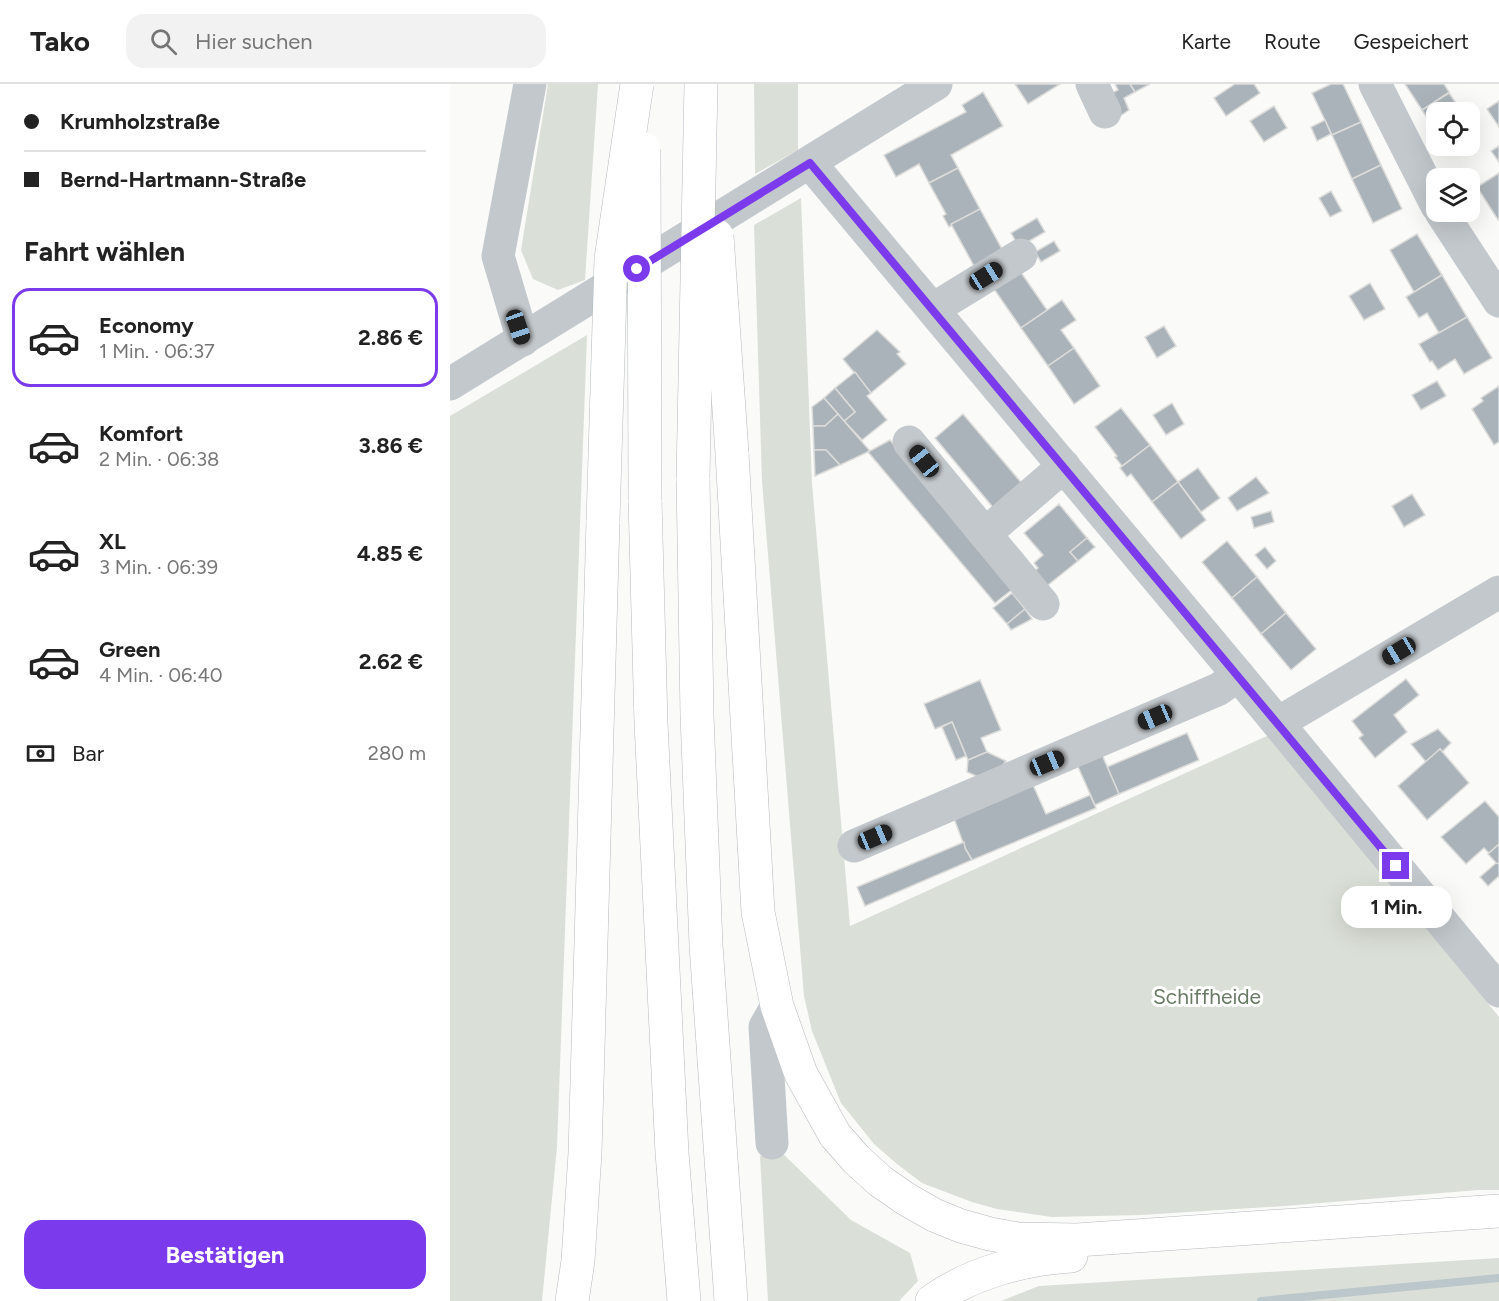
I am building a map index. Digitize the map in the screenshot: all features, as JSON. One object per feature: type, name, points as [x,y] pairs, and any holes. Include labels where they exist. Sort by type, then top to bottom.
[{"type":"highway","points":[[572,1301],[578,1262],[585,1153],[611,259],[637,84]]},
{"type":"highway","points":[[643,84],[645,500],[651,723],[672,1154],[684,1301]]},
{"type":"highway","points":[[701,84],[693,478],[698,715],[706,945],[731,1301]]},
{"type":"highway","points":[[707,84],[732,453],[758,912],[777,1006],[801,1074],[835,1135],[880,1181],[906,1199],[934,1215],[961,1226],[999,1236],[1048,1241],[1499,1211]]},
{"type":"highway","points":[[932,1301],[975,1277],[1017,1264],[1065,1256],[1499,1225]]},
{"type":"street","points":[[523,340],[498,256],[530,84]]},
{"type":"street","points":[[450,384],[936,84]]},
{"type":"street","points":[[1375,84],[1426,184]]},
{"type":"street","points":[[810,163],[1499,991]]},
{"type":"street","points":[[1448,222],[1499,301]]},
{"type":"street","points":[[933,309],[1021,255]]},
{"type":"street","points":[[909,442],[1043,604]]},
{"type":"street","points":[[985,534],[1064,466]]},
{"type":"street","points":[[1278,723],[1499,592]]},
{"type":"street","points":[[854,846],[1219,689],[1238,675]]},
{"type":"street","points":[[772,1143],[765,1027],[777,1006]]},
{"type":"green space","points":[[548,84],[598,84],[585,280],[558,290],[533,279],[521,250]]},
{"type":"green space","points":[[754,84],[798,84],[798,150],[755,174]]},
{"type":"green space","name":"Schiffheide","points":[[801,198],[812,483],[850,926],[1269,735],[1499,1017],[1499,1190],[1141,1215],[1052,1217],[997,1209],[922,1183],[874,1144],[841,1103],[812,1031],[804,996],[762,481],[754,225]]},
{"type":"green space","points":[[587,335],[557,1147],[542,1301],[450,1301],[450,416]]},
{"type":"green space","points":[[778,1149],[851,1220],[910,1253],[918,1281],[899,1301],[768,1301],[760,1156]]},
{"type":"green space","points":[[1499,1258],[1499,1301],[1001,1301],[1039,1286]]},
{"type":"building","points":[[1015,84],[1060,84],[1028,104]]},
{"type":"building","points":[[1115,84],[1130,84],[1135,92],[1124,98],[1129,110],[1117,118],[1106,96],[1118,90]]},
{"type":"building","points":[[1130,84],[1150,84],[1135,92]]},
{"type":"building","points":[[1235,84],[1254,84],[1260,93],[1226,116],[1214,98]]},
{"type":"building","points":[[1331,84],[1343,84],[1361,122],[1332,135],[1312,93]]},
{"type":"building","points":[[1405,84],[1444,84],[1449,92],[1434,102],[1426,102],[1426,107],[1422,110]]},
{"type":"building","points":[[983,92],[1003,126],[951,155],[958,168],[929,183],[919,164],[896,177],[884,155],[966,112],[962,105]]},
{"type":"building","points":[[1449,93],[1455,102],[1435,102]]},
{"type":"building","points":[[1499,101],[1499,127],[1487,109]]},
{"type":"building","points":[[1274,106],[1287,128],[1264,142],[1250,121]]},
{"type":"building","points":[[1325,120],[1331,134],[1317,141],[1311,127]]},
{"type":"building","points":[[1361,122],[1381,165],[1352,179],[1332,135]]},
{"type":"building","points":[[1499,146],[1499,162],[1491,151]]},
{"type":"building","points":[[1381,165],[1402,209],[1373,223],[1352,179]]},
{"type":"building","points":[[958,168],[980,209],[949,227],[943,216],[946,214],[929,183]]},
{"type":"building","points":[[1499,173],[1498,220],[1480,192],[1480,185]]},
{"type":"building","points":[[1331,191],[1342,211],[1330,217],[1319,198]]},
{"type":"building","points":[[980,209],[1003,251],[974,266],[951,224]]},
{"type":"building","points":[[1037,218],[1045,232],[1019,247],[1011,233]]},
{"type":"building","points":[[1417,234],[1442,275],[1414,292],[1390,250]]},
{"type":"building","points":[[1054,241],[1060,251],[1041,262],[1035,252]]},
{"type":"building","points":[[1020,271],[1047,310],[1021,328],[994,289]]},
{"type":"building","points":[[1442,275],[1467,317],[1439,333],[1427,313],[1419,318],[1406,297]]},
{"type":"building","points":[[1370,283],[1385,309],[1364,320],[1349,296]]},
{"type":"building","points":[[1062,300],[1076,320],[1061,330],[1074,348],[1048,366],[1021,328]]},
{"type":"building","points":[[1467,317],[1492,358],[1464,374],[1455,359],[1438,370],[1419,344]]},
{"type":"building","points":[[1164,326],[1176,346],[1157,358],[1145,337]]},
{"type":"building","points":[[877,330],[900,352],[897,354],[906,364],[871,393],[843,359]]},
{"type":"building","points":[[1074,348],[1100,386],[1074,404],[1048,366]]},
{"type":"building","points":[[855,372],[871,393],[867,396],[887,420],[862,440],[844,421],[855,412],[835,388]]},
{"type":"building","points":[[1437,381],[1446,396],[1421,410],[1412,395]]},
{"type":"building","points":[[1499,386],[1499,442],[1494,445],[1472,409],[1483,401],[1481,398]]},
{"type":"building","points":[[835,388],[855,412],[844,421],[824,398]]},
{"type":"building","points":[[824,398],[838,414],[825,426],[813,426],[812,407]]},
{"type":"building","points":[[1172,403],[1184,424],[1166,435],[1153,415]]},
{"type":"building","points":[[1121,408],[1150,445],[1122,466],[1095,427]]},
{"type":"building","points":[[838,414],[870,451],[840,465],[826,450],[814,450],[813,426],[825,426]]},
{"type":"building","points":[[963,414],[1025,487],[996,511],[935,438]]},
{"type":"building","points":[[890,440],[1013,589],[995,603],[868,452]]},
{"type":"building","points":[[1150,445],[1178,482],[1152,502],[1131,474],[1127,477],[1120,468]]},
{"type":"building","points":[[814,450],[826,450],[840,465],[815,476]]},
{"type":"building","points":[[1198,468],[1220,498],[1201,512],[1178,482]]},
{"type":"building","points":[[1256,477],[1269,493],[1237,511],[1228,498]]},
{"type":"building","points":[[1178,482],[1206,520],[1181,539],[1152,502]]},
{"type":"building","points":[[1412,494],[1425,515],[1404,527],[1392,506]]},
{"type":"building","points":[[1059,504],[1087,538],[1070,552],[1078,561],[1043,589],[1031,574],[1038,568],[1034,563],[1043,555],[1024,533]]},
{"type":"building","points":[[1271,511],[1274,522],[1254,528],[1251,517]]},
{"type":"building","points":[[1087,538],[1095,547],[1078,561],[1070,552]]},
{"type":"building","points":[[1227,541],[1257,577],[1232,598],[1202,562]]},
{"type":"building","points":[[1265,547],[1276,561],[1267,569],[1255,555]]},
{"type":"building","points":[[1257,577],[1286,613],[1261,634],[1232,598]]},
{"type":"building","points":[[1012,593],[1025,609],[1007,624],[993,608]]},
{"type":"building","points":[[1025,609],[1032,619],[1011,630],[1007,624]]},
{"type":"building","points":[[1286,613],[1316,649],[1291,670],[1261,634]]},
{"type":"building","points":[[1406,679],[1419,695],[1394,715],[1407,732],[1375,758],[1359,738],[1363,735],[1352,721]]},
{"type":"building","points":[[980,680],[1001,730],[981,738],[987,752],[968,760],[952,722],[935,729],[924,704]]},
{"type":"building","points":[[952,722],[966,756],[956,760],[942,727]]},
{"type":"building","points":[[1438,729],[1451,743],[1442,752],[1440,749],[1426,762],[1411,744]]},
{"type":"building","points":[[1187,733],[1199,760],[1119,794],[1107,767]]},
{"type":"building","points":[[1440,749],[1469,783],[1427,820],[1398,786]]},
{"type":"building","points":[[1100,750],[1119,794],[1095,805],[1075,760]]},
{"type":"building","points":[[987,752],[1006,761],[990,782],[967,772],[968,760]]},
{"type":"building","points":[[1033,785],[1046,814],[1090,795],[1096,808],[972,860],[952,813]]},
{"type":"building","points":[[1485,801],[1499,817],[1499,844],[1489,853],[1484,848],[1466,864],[1441,837]]},
{"type":"building","points":[[964,842],[972,860],[865,906],[857,887]]},
{"type":"building","points":[[1499,844],[1499,864],[1498,865],[1488,854]]},
{"type":"building","points":[[1496,863],[1499,864],[1499,876],[1488,886],[1480,877]]},
{"type":"waterway","points":[[1261,1301],[1499,1278]]},
{"type":"route","points":[[637,269],[810,163],[1396,866]]}]
